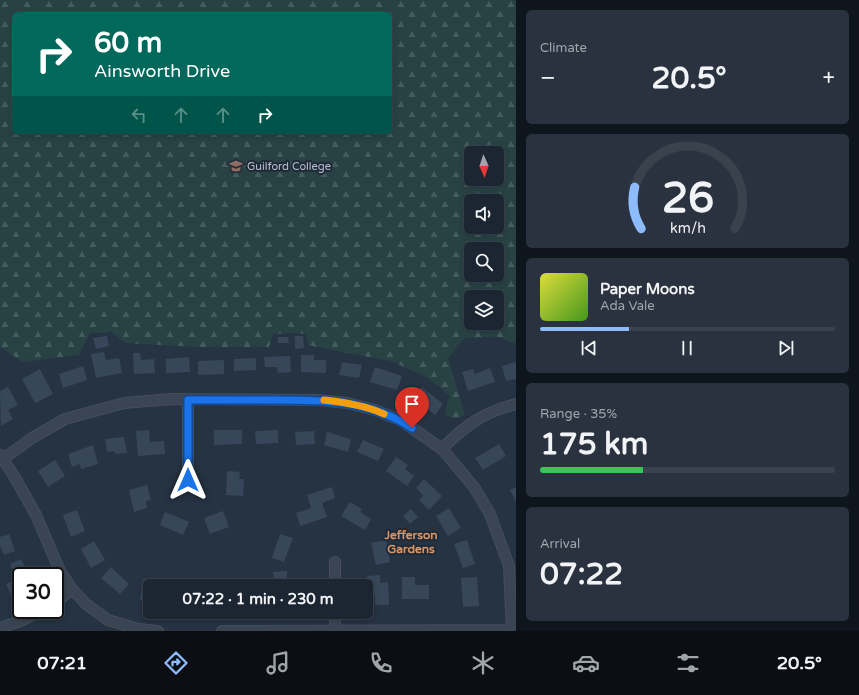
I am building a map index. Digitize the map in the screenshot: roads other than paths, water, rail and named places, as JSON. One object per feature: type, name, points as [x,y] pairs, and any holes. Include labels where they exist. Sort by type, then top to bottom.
[{"type":"street","points":[[158,631],[138,629],[108,620],[86,604],[72,589],[60,571],[36,515],[1,457],[65,420],[124,403],[172,399],[318,400],[347,403],[375,410],[402,421],[442,449],[474,487],[490,514],[513,566],[512,630],[222,631]]},
{"type":"street","points":[[188,400],[188,480]]},
{"type":"street","points":[[442,449],[456,435],[483,415],[502,407],[516,404]]},
{"type":"street","points":[[335,562],[335,579]]},
{"type":"street","points":[[64,596],[72,589]]},
{"type":"street","points":[[0,628],[25,619]]},
{"type":"street","points":[[335,619],[335,630]]},
{"type":"place","name":"Guilford College","points":[[236,166]]},
{"type":"district","name":"Jefferson Gardens","points":[[411,542]]}]
